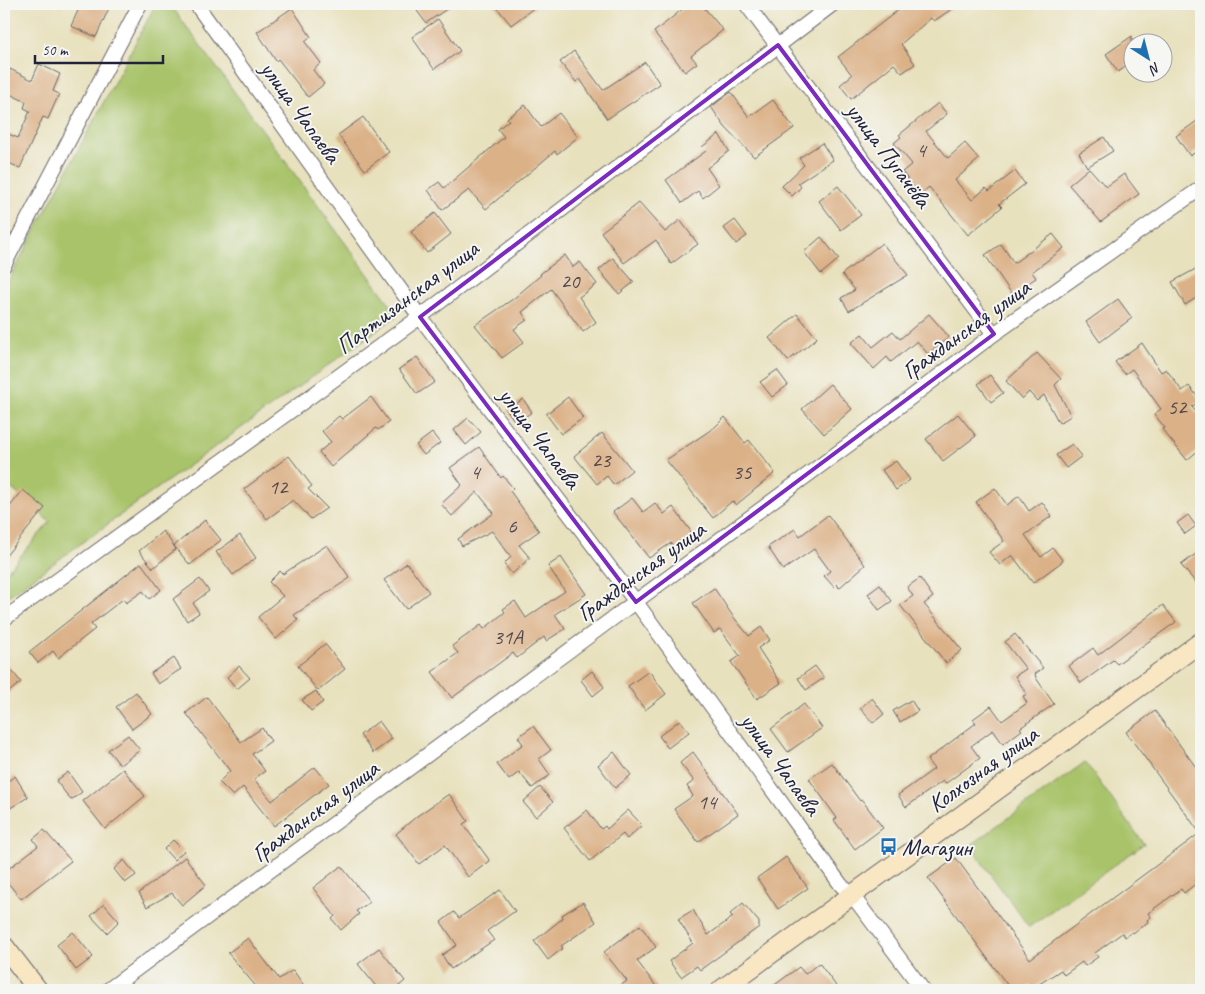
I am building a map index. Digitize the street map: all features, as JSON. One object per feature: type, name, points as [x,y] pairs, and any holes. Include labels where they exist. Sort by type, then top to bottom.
[{"type":"street","points":[[4,265],[140,4]]},
{"type":"street","name":"улица Чапаева","points":[[196,4],[420,317],[636,602],[840,885],[852,895],[923,990]]},
{"type":"street","name":"улица Пугачёва","points":[[746,4],[994,334]]},
{"type":"street","name":"Партизанская улица","points":[[4,619],[420,317],[833,4]]},
{"type":"street","name":"Гражданская улица","points":[[108,990],[636,602],[994,334],[1201,188]]},
{"type":"street","name":"Колхозная улица","points":[[721,990],[1201,642]]},
{"type":"street","points":[[4,946],[38,990]]},
{"type":"highlighted area","points":[[778,45],[994,334],[636,602],[420,317]]},
{"type":"green space","points":[[156,4],[170,4],[398,315],[4,599],[4,575],[50,522],[4,482],[4,289]]},
{"type":"green space","points":[[1085,762],[1144,844],[1029,927],[970,846]]},
{"type":"building","points":[[81,4],[99,4],[109,8],[96,37],[71,26]]},
{"type":"building","points":[[412,4],[454,4],[426,23]]},
{"type":"building","points":[[494,4],[539,4],[511,25]]},
{"type":"building","points":[[689,4],[701,4],[723,30],[691,56],[697,63],[685,72],[654,32]]},
{"type":"building","points":[[906,4],[959,4],[934,21],[931,18],[901,44],[915,64],[902,73],[894,64],[851,99],[840,85],[852,75],[838,57]]},
{"type":"building","points":[[292,8],[311,37],[305,42],[321,63],[313,70],[324,84],[308,97],[278,59],[276,61],[257,32]]},
{"type":"building","points":[[438,19],[460,51],[434,69],[412,37]]},
{"type":"building","points":[[1122,43],[1122,69],[1118,72],[1106,54]]},
{"type":"building","points":[[574,51],[603,90],[645,62],[660,84],[607,119],[580,79],[576,82],[560,62]]},
{"type":"building","points":[[39,64],[60,74],[53,91],[59,94],[48,119],[43,117],[20,168],[4,161],[4,132],[18,138],[30,111],[24,108],[26,102],[4,91],[4,83],[10,69],[32,80]]},
{"type":"building","points":[[731,92],[749,117],[773,100],[794,128],[754,157],[725,127],[711,107]]},
{"type":"building","points":[[938,103],[947,114],[926,131],[948,158],[965,143],[979,159],[955,180],[972,200],[986,188],[989,191],[1015,171],[1025,184],[999,204],[1002,207],[968,235],[929,187],[920,195],[902,172],[912,164],[894,143],[901,137],[899,135]]},
{"type":"building","points":[[525,105],[541,127],[559,113],[578,137],[557,154],[555,151],[486,209],[469,190],[442,210],[428,190],[439,182],[444,188],[504,137],[498,129],[509,120],[507,118]]},
{"type":"building","points":[[363,117],[389,152],[365,170],[338,135]]},
{"type":"building","points":[[1201,118],[1201,148],[1190,156],[1176,136]]},
{"type":"building","points":[[719,134],[729,151],[707,168],[719,185],[703,198],[698,191],[682,203],[666,180],[706,151],[702,147]]},
{"type":"building","points":[[1104,137],[1113,151],[1087,167],[1079,153]]},
{"type":"building","points":[[822,143],[833,160],[798,183],[801,187],[792,196],[782,186],[804,165],[799,158]]},
{"type":"building","points":[[1089,168],[1106,187],[1124,174],[1139,194],[1101,222],[1069,185]]},
{"type":"building","points":[[838,186],[861,215],[841,230],[819,201]]},
{"type":"building","points":[[639,203],[665,232],[680,220],[698,244],[671,264],[656,240],[624,263],[601,232]]},
{"type":"building","points":[[435,213],[451,234],[427,253],[411,232]]},
{"type":"building","points":[[735,220],[747,236],[736,244],[724,228]]},
{"type":"building","points":[[1053,234],[1064,248],[1032,272],[1036,278],[1012,294],[985,255],[1001,244],[1014,263]]},
{"type":"building","points":[[821,237],[839,259],[821,274],[804,252]]},
{"type":"building","points":[[882,243],[908,275],[849,311],[841,298],[855,290],[842,274]]},
{"type":"building","points":[[565,255],[573,267],[580,262],[597,284],[579,297],[596,322],[583,332],[551,289],[522,312],[527,320],[514,329],[524,342],[502,358],[475,325],[513,299],[540,274]]},
{"type":"building","points":[[613,258],[634,282],[619,294],[599,270]]},
{"type":"building","points":[[1201,266],[1201,295],[1185,305],[1172,282]]},
{"type":"building","points":[[1118,299],[1132,318],[1100,342],[1086,322]]},
{"type":"building","points":[[797,314],[817,338],[788,361],[769,338]]},
{"type":"building","points":[[929,314],[949,337],[928,354],[917,341],[891,362],[887,357],[874,369],[851,343],[862,334],[873,347],[893,331],[900,339]]},
{"type":"building","points":[[1142,343],[1161,372],[1166,369],[1182,391],[1189,386],[1200,400],[1192,407],[1201,418],[1201,448],[1187,460],[1162,429],[1165,428],[1154,414],[1161,409],[1132,369],[1125,374],[1115,362]]},
{"type":"building","points":[[1037,353],[1061,379],[1055,385],[1071,416],[1059,423],[1044,395],[1037,401],[1029,392],[1022,399],[1006,381]]},
{"type":"building","points":[[417,357],[435,382],[417,394],[399,369]]},
{"type":"building","points":[[777,370],[788,385],[772,397],[760,382]]},
{"type":"building","points":[[990,375],[1003,393],[991,402],[978,384]]},
{"type":"building","points":[[830,384],[852,409],[824,434],[802,409]]},
{"type":"building","points":[[371,397],[389,422],[378,430],[376,428],[331,467],[319,452],[331,442],[322,431],[339,416],[342,419]]},
{"type":"building","points":[[568,397],[583,418],[561,434],[546,414]]},
{"type":"building","points":[[523,399],[532,412],[516,423],[507,410]]},
{"type":"building","points":[[958,414],[976,436],[943,461],[926,439]]},
{"type":"building","points":[[725,417],[745,443],[749,440],[775,473],[736,505],[732,501],[713,518],[666,460],[715,427]]},
{"type":"building","points":[[468,418],[481,432],[466,445],[454,430]]},
{"type":"building","points":[[432,433],[440,443],[424,455],[416,445]]},
{"type":"building","points":[[602,433],[632,470],[614,485],[607,476],[597,484],[574,456]]},
{"type":"building","points":[[1072,444],[1082,456],[1066,468],[1056,455]]},
{"type":"building","points":[[479,447],[501,478],[503,476],[513,488],[510,491],[539,531],[519,545],[530,558],[512,574],[504,564],[511,557],[492,531],[462,546],[458,539],[494,513],[477,492],[452,516],[441,504],[462,485],[450,468]]},
{"type":"building","points":[[289,456],[312,486],[308,489],[327,508],[311,519],[293,500],[267,519],[244,489]]},
{"type":"building","points":[[896,461],[910,480],[896,490],[882,470]]},
{"type":"building","points":[[995,488],[1007,505],[1019,496],[1029,511],[1042,502],[1052,516],[1025,535],[1041,557],[1053,548],[1063,561],[1033,583],[1012,555],[1000,565],[989,552],[1004,541],[976,502]]},
{"type":"building","points":[[23,490],[45,508],[4,558],[4,514]]},
{"type":"building","points":[[632,498],[643,512],[655,503],[664,514],[673,507],[695,537],[676,551],[671,543],[649,558],[613,512]]},
{"type":"building","points":[[828,515],[865,565],[839,588],[837,584],[834,587],[824,576],[830,571],[814,549],[783,570],[768,547],[795,529],[800,536]]},
{"type":"building","points":[[1188,515],[1196,526],[1185,534],[1177,523]]},
{"type":"building","points":[[205,520],[221,540],[190,565],[174,546]]},
{"type":"building","points":[[163,531],[176,549],[153,568],[139,551]]},
{"type":"building","points":[[240,535],[256,558],[233,575],[216,552]]},
{"type":"building","points":[[327,545],[350,578],[294,615],[298,620],[276,639],[258,617],[283,596],[269,582],[280,571],[283,574]]},
{"type":"building","points":[[1201,550],[1201,589],[1181,565]]},
{"type":"building","points":[[561,557],[586,594],[555,614],[565,629],[546,641],[544,637],[517,658],[513,653],[452,698],[432,672],[458,653],[452,646],[481,625],[484,629],[505,612],[503,609],[515,601],[526,618],[565,591],[548,566]]},
{"type":"building","points":[[141,563],[161,590],[149,599],[143,591],[126,603],[123,599],[91,624],[95,629],[58,658],[53,651],[38,663],[29,652]]},
{"type":"building","points":[[407,563],[429,592],[406,609],[384,580]]},
{"type":"building","points":[[920,578],[933,597],[924,604],[962,650],[946,663],[900,605],[913,596],[907,587]]},
{"type":"building","points":[[200,579],[209,591],[193,603],[199,613],[187,621],[173,599]]},
{"type":"building","points":[[880,585],[892,601],[879,610],[868,594]]},
{"type":"building","points":[[714,588],[749,636],[761,627],[770,640],[758,648],[781,683],[757,699],[731,662],[740,656],[720,629],[714,633],[693,603]]},
{"type":"building","points":[[1163,605],[1176,622],[1117,664],[1113,660],[1081,683],[1069,666],[1093,648],[1098,655]]},
{"type":"building","points":[[1015,634],[1043,668],[1035,674],[1036,678],[1054,704],[1020,728],[1022,730],[1003,744],[993,730],[971,746],[980,758],[945,784],[943,781],[906,807],[898,795],[934,769],[927,760],[976,723],[973,719],[991,706],[1002,721],[1027,703],[1023,696],[1027,694],[1015,676],[1026,669],[1005,642]]},
{"type":"building","points":[[325,644],[345,669],[318,691],[298,666]]},
{"type":"building","points":[[174,658],[181,669],[158,684],[151,673]]},
{"type":"building","points":[[4,661],[21,682],[4,696]]},
{"type":"building","points":[[239,666],[250,678],[237,689],[227,677]]},
{"type":"building","points":[[815,666],[824,678],[806,690],[798,678]]},
{"type":"building","points":[[592,671],[604,687],[593,696],[581,680]]},
{"type":"building","points":[[649,671],[666,694],[645,710],[628,686]]},
{"type":"building","points":[[316,691],[323,702],[311,711],[302,700]]},
{"type":"building","points":[[136,692],[152,714],[132,729],[116,707]]},
{"type":"building","points":[[207,697],[241,742],[262,728],[271,741],[252,754],[265,771],[254,779],[272,801],[315,767],[329,784],[274,826],[243,787],[233,796],[219,782],[230,771],[186,713]]},
{"type":"building","points":[[872,698],[884,714],[873,723],[860,708]]},
{"type":"building","points":[[911,700],[918,711],[900,722],[893,711]]},
{"type":"building","points":[[804,704],[822,728],[788,752],[771,729]]},
{"type":"building","points":[[1155,711],[1201,774],[1201,875],[1195,880],[1197,883],[1184,893],[1181,889],[1148,913],[1151,917],[1147,920],[1148,922],[1125,937],[1122,933],[1095,953],[1098,957],[1085,966],[1082,962],[1064,975],[1061,970],[1033,988],[1030,984],[1022,990],[1011,990],[928,878],[956,858],[1030,959],[1200,833],[1126,732]]},
{"type":"building","points":[[680,720],[689,732],[668,748],[659,736]]},
{"type":"building","points":[[379,721],[392,739],[373,753],[360,735]]},
{"type":"building","points":[[533,726],[551,750],[539,759],[550,775],[532,788],[519,772],[509,780],[497,764],[523,744],[518,737]]},
{"type":"building","points":[[128,735],[140,750],[120,765],[108,750]]},
{"type":"building","points":[[614,752],[631,775],[615,788],[598,765]]},
{"type":"building","points":[[693,752],[738,814],[698,842],[674,809],[693,796],[687,786],[694,781],[680,763]]},
{"type":"building","points":[[832,763],[883,828],[855,849],[834,820],[837,818],[809,779]]},
{"type":"building","points":[[123,769],[145,796],[105,829],[83,801]]},
{"type":"building","points":[[68,772],[82,792],[71,800],[56,781]]},
{"type":"building","points":[[15,776],[28,797],[4,812],[4,784]]},
{"type":"building","points":[[540,787],[553,802],[536,817],[523,802]]},
{"type":"building","points":[[449,794],[468,821],[463,824],[490,861],[468,877],[445,845],[419,864],[396,834],[417,816]]},
{"type":"building","points":[[587,810],[601,829],[605,826],[607,829],[628,810],[642,825],[627,839],[623,834],[590,861],[564,828]]},
{"type":"building","points":[[44,830],[71,861],[21,899],[4,878],[4,872],[38,846],[33,839]]},
{"type":"building","points":[[173,840],[184,851],[174,860],[164,849]]},
{"type":"building","points":[[185,857],[206,885],[182,905],[172,893],[147,907],[139,893]]},
{"type":"building","points":[[786,857],[808,888],[778,909],[757,878]]},
{"type":"building","points":[[124,860],[136,875],[125,883],[114,869]]},
{"type":"building","points":[[341,866],[370,902],[356,911],[359,914],[341,930],[332,919],[335,916],[313,888]]},
{"type":"building","points":[[500,890],[515,911],[487,931],[494,940],[451,969],[442,955],[457,945],[441,922],[454,912],[459,918]]},
{"type":"building","points":[[583,902],[596,922],[561,946],[563,948],[548,960],[534,941],[563,918],[562,915]]},
{"type":"building","points":[[743,903],[759,922],[759,927],[700,970],[697,966],[681,977],[669,961],[693,943],[678,919],[693,910],[708,935],[733,917],[730,914]]},
{"type":"building","points":[[104,904],[119,921],[107,933],[91,916]]},
{"type":"building","points":[[640,925],[656,947],[637,961],[659,990],[614,990],[627,981],[604,952]]},
{"type":"building","points":[[73,932],[93,957],[76,970],[57,945]]},
{"type":"building","points":[[248,938],[279,979],[293,970],[307,990],[259,990],[228,953]]},
{"type":"building","points":[[379,948],[405,981],[394,990],[379,990],[358,964]]},
{"type":"building","points":[[819,963],[839,990],[768,990],[799,967],[805,974]]},
{"type":"place","name":"Магазин","points":[[888,847]]}]
